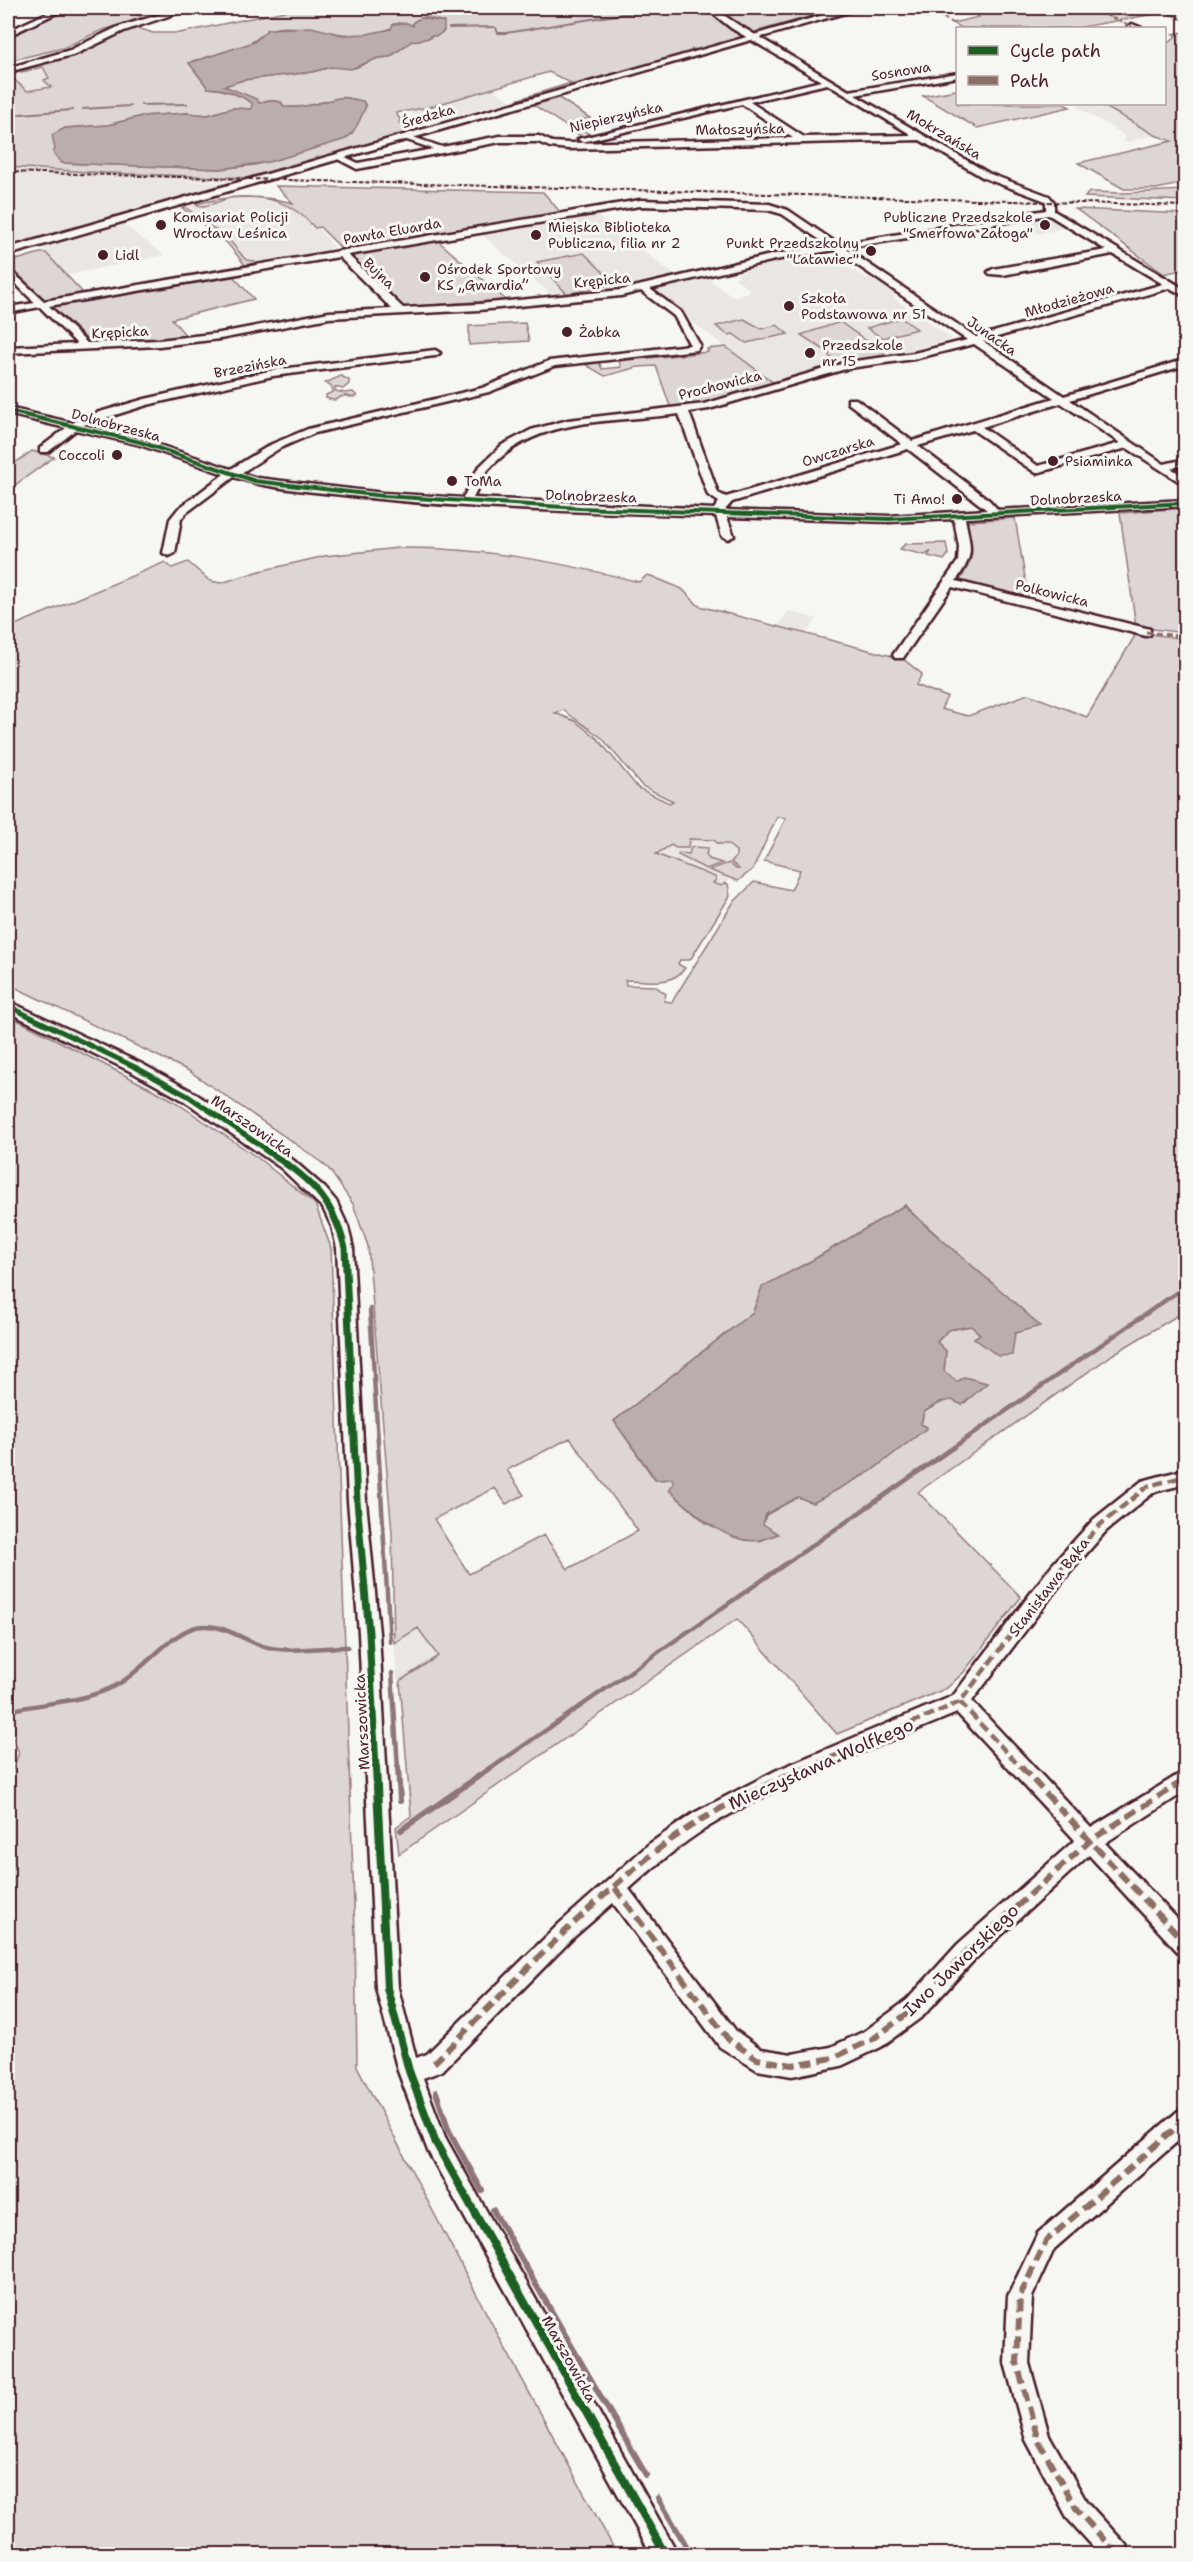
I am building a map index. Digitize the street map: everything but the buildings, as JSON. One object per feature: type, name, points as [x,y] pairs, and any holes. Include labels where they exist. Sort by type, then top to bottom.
[{"type":"main road","name":"Średzka","points":[[8,252],[857,8]]},
{"type":"street","points":[[8,34],[63,8]]},
{"type":"street","points":[[8,70],[73,52],[121,29],[188,8]]},
{"type":"street","name":"Mokrzańska","points":[[709,8],[1003,184],[1044,196],[1050,202],[1050,212],[1185,294]]},
{"type":"street","points":[[918,8],[931,14]]},
{"type":"street","name":"Sosnowa","points":[[850,93],[956,75]]},
{"type":"street","name":"Niepierzyńska","points":[[338,157],[357,166],[500,139],[539,139],[559,145],[830,81]]},
{"type":"street","points":[[743,101],[804,141]]},
{"type":"street","points":[[407,137],[439,149]]},
{"type":"street","name":"Małoszyńska","points":[[559,145],[922,137]]},
{"type":"street","name":"Pawła Eluarda","points":[[8,310],[640,203],[764,207],[783,211]]},
{"type":"street","name":"Junacka","points":[[783,211],[1185,483]]},
{"type":"street","name":"Krępicka","points":[[8,350],[175,342],[321,316],[479,307],[644,289],[775,257],[1050,212]]},
{"type":"street","points":[[993,272],[1113,251]]},
{"type":"street","name":"Bujna","points":[[340,254],[400,311]]},
{"type":"street","points":[[8,271],[83,344],[83,348]]},
{"type":"street","name":"Młodzieżowa","points":[[974,340],[1171,285]]},
{"type":"street","points":[[169,553],[168,547],[177,516],[230,473],[270,447],[297,436],[485,390],[547,365],[694,348],[695,345],[678,314],[644,289]]},
{"type":"street","name":"Prochowicka","points":[[466,502],[478,473],[503,449],[532,434],[563,424],[607,416],[682,411],[717,404],[848,365],[914,356],[974,340]]},
{"type":"street","name":"Brzezińska","points":[[44,450],[83,420],[125,407],[273,373],[435,353]]},
{"type":"street","name":"Owczarska","points":[[726,501],[1185,362]]},
{"type":"street","points":[[852,400],[985,502],[996,514]]},
{"type":"street","name":"Dolnobrzeska","points":[[8,411],[140,442],[265,483],[466,502],[889,519],[1185,503]]},
{"type":"street","points":[[682,411],[713,495],[726,501],[719,508],[728,536]]},
{"type":"street","points":[[973,425],[1036,470],[1128,444]]},
{"type":"street","points":[[1163,467],[1185,462]]},
{"type":"street","points":[[898,655],[964,561],[965,547],[959,516]]},
{"type":"street","name":"Polkowicka","points":[[950,583],[1146,632]]},
{"type":"street","name":"Marszowicka","points":[[8,1006],[137,1068],[188,1096],[303,1176],[330,1205],[340,1227],[345,1248],[357,1501],[369,1633],[387,1988],[409,2071],[436,2143],[460,2190],[665,2554]]},
{"type":"street","name":"Stanisława Bąka","points":[[960,1702],[1059,1571],[1100,1525],[1148,1486],[1185,1476]]},
{"type":"street","points":[[960,1702],[1091,1840],[1185,1944]]},
{"type":"street","name":"Mieczysława Wolfkego","points":[[409,2071],[434,2063],[567,1930],[656,1851],[701,1820],[784,1777],[960,1702]]},
{"type":"street","points":[[1091,1840],[1185,1779]]},
{"type":"street","name":"Iwo Jaworskiego","points":[[615,1888],[728,2039],[757,2059],[792,2065],[833,2058],[873,2039],[915,2008],[966,1952],[1091,1840]]},
{"type":"street","points":[[1117,2554],[1077,2510],[1038,2440],[1017,2363],[1020,2296],[1046,2241],[1185,2118]]},
{"type":"shaded area","points":[[71,8],[128,8],[142,18],[100,31],[63,48],[8,61],[8,38]]},
{"type":"shaded area","points":[[299,8],[707,8],[745,36],[700,50],[692,49],[694,52],[526,100],[516,100],[571,83],[549,72],[429,107],[396,113],[400,119],[399,123],[420,130],[253,178],[8,167],[8,72],[18,73],[9,75],[27,91],[51,87],[44,80],[49,78],[43,67],[21,72],[21,69],[76,53],[135,27],[153,33],[180,33]],"holes":[[[425,17],[441,21],[444,31],[412,41],[390,57],[378,58],[355,68],[331,67],[312,72],[243,80],[224,86],[259,103],[269,100],[281,102],[284,107],[305,106],[341,98],[363,102],[366,106],[351,135],[332,143],[255,165],[220,169],[62,163],[55,149],[65,128],[108,125],[142,116],[187,113],[208,115],[232,108],[253,108],[252,103],[236,95],[208,88],[189,63],[242,47],[272,29],[292,27],[355,35],[385,31],[399,23],[413,25],[416,20]]]},
{"type":"shaded area","points":[[714,8],[840,8],[751,33]]},
{"type":"shaded area","points":[[964,8],[1185,8],[1185,21],[1166,12],[1082,27],[960,27],[952,23],[979,17]]},
{"type":"shaded area","points":[[421,18],[444,22],[444,31],[437,36],[412,41],[389,57],[378,58],[351,69],[331,67],[312,72],[243,80],[224,86],[257,99],[259,103],[269,100],[281,102],[284,107],[305,106],[341,98],[363,101],[366,106],[360,120],[351,134],[343,140],[269,162],[220,169],[62,163],[53,153],[55,149],[52,135],[65,128],[108,125],[142,116],[187,113],[208,115],[232,108],[251,109],[252,103],[242,97],[225,90],[208,88],[189,63],[254,42],[268,29],[311,27],[343,35],[367,34],[391,29],[393,24],[407,23],[413,26],[413,22]]},
{"type":"shaded area","points":[[1185,32],[1185,183],[1156,189],[1124,189],[1078,163],[1172,141],[1155,135],[1102,105],[1166,105],[1166,42],[1168,43],[1176,36],[1173,34]]},
{"type":"shaded area","points":[[43,67],[52,86],[27,91],[8,75]]},
{"type":"shaded area","points":[[492,89],[512,101],[439,122],[424,123],[407,110],[429,107]]},
{"type":"shaded area","points":[[956,90],[956,105],[1066,105],[1070,107],[977,128],[923,96]]},
{"type":"shaded area","points":[[559,98],[590,118],[573,122],[590,135],[582,137],[534,105]]},
{"type":"shaded area","points":[[1102,105],[1155,135],[1124,143],[1125,137],[1118,131],[1075,106]]},
{"type":"shaded area","points":[[8,167],[253,178],[239,182],[149,179],[224,183],[222,187],[8,245]]},
{"type":"shaded area","points":[[276,186],[543,192],[561,213],[342,249],[320,227],[315,228],[298,212],[280,202],[239,197],[268,198],[293,203]]},
{"type":"shaded area","points":[[1185,190],[1185,201],[1085,197],[1089,192]]},
{"type":"shaded area","points":[[231,196],[279,199],[317,225],[334,248],[330,252],[246,266],[227,243],[182,208]]},
{"type":"shaded area","points":[[235,197],[205,206],[196,204],[220,199]]},
{"type":"shaded area","points":[[185,207],[230,241],[246,260],[254,261],[254,263],[246,266],[227,243],[182,208]]},
{"type":"shaded area","points":[[1076,209],[1185,214],[1185,269],[1164,274]]},
{"type":"shaded area","points":[[593,213],[677,277],[628,289],[553,296],[480,233]]},
{"type":"shaded area","name":"Publiczne Przedszkole \"Smerfowa Załoga\"","points":[[1040,217],[1049,218],[1066,227],[1038,234],[1021,221]]},
{"type":"shaded area","points":[[124,225],[164,255],[66,275],[42,248]]},
{"type":"shaded area","name":"Ośrodek Sportowy KS „Gwardia”","points":[[437,240],[506,300],[402,307],[349,257],[350,254]]},
{"type":"shaded area","points":[[46,253],[84,294],[47,301],[8,265],[13,261]]},
{"type":"shaded area","points":[[584,253],[615,284],[567,294],[537,262]]},
{"type":"shaded area","name":"Szkoła Podstawowa nr 51","points":[[825,253],[867,279],[874,279],[896,293],[893,297],[952,339],[901,354],[844,361],[772,382],[654,293],[665,287],[706,277],[732,297],[752,291],[734,278],[739,276],[736,274],[754,267]]},
{"type":"shaded area","points":[[232,275],[254,299],[172,319],[187,337],[91,343],[52,306]]},
{"type":"shaded area","points":[[901,318],[917,329],[882,338],[867,328]]},
{"type":"shaded area","points":[[744,319],[762,329],[777,325],[788,334],[746,343],[733,334],[728,335],[716,326]]},
{"type":"shaded area","points":[[840,322],[888,356],[844,361],[827,366],[823,364],[834,360],[829,353],[801,335]]},
{"type":"shaded area","points":[[525,323],[529,341],[469,345],[469,326]]},
{"type":"shaded area","points":[[726,347],[774,383],[710,402],[671,409],[656,366],[638,367],[605,376],[586,365],[587,361],[603,360],[599,362],[602,369],[621,367],[619,361],[708,352],[707,349]]},
{"type":"shaded area","points":[[341,376],[349,380],[349,384],[343,389],[335,387],[335,391],[353,392],[357,396],[344,396],[335,400],[326,398],[326,395],[333,392],[332,387],[325,383]]},
{"type":"shaded area","points":[[32,451],[54,457],[8,490],[8,468]]},
{"type":"shaded area","points":[[1185,508],[1185,633],[1136,627],[1120,513]]},
{"type":"shaded area","points":[[1015,518],[1029,601],[965,585],[960,580],[970,562],[972,550],[968,521]]},
{"type":"shaded area","points":[[946,543],[948,555],[944,560],[928,556],[931,551],[925,555],[900,549],[905,544]]},
{"type":"shaded area","points":[[398,548],[429,548],[520,557],[639,582],[647,575],[682,589],[699,606],[903,659],[922,674],[916,685],[947,697],[941,709],[968,716],[1028,694],[1087,717],[1137,632],[1185,639],[1185,1311],[1115,1353],[918,1492],[1021,1597],[964,1672],[947,1688],[837,1734],[737,1619],[399,1854],[396,1827],[411,1816],[400,1681],[438,1656],[418,1628],[394,1643],[392,1533],[368,1246],[353,1204],[329,1169],[316,1158],[189,1071],[8,984],[8,628],[165,562],[172,568],[188,562],[210,581],[221,583],[260,571],[325,556]],"holes":[[[563,710],[602,738],[642,786],[673,801],[669,803],[638,788],[598,739],[575,721],[555,713]],[[777,817],[786,818],[764,861],[800,870],[791,890],[754,882],[733,903],[672,1002],[664,1001],[666,994],[655,986],[626,985],[625,980],[658,981],[680,974],[685,968],[678,964],[680,960],[690,960],[730,896],[728,884],[721,886],[713,883],[716,880],[715,877],[656,854],[671,845],[676,848],[688,848],[689,839],[714,840],[717,844],[727,844],[736,851],[736,857],[731,862],[739,869],[729,863],[709,870],[738,881],[753,869]],[[905,1205],[1039,1326],[1014,1333],[975,1338],[980,1334],[971,1326],[948,1330],[937,1342],[946,1351],[944,1371],[957,1382],[964,1377],[986,1383],[924,1412],[921,1424],[927,1427],[871,1471],[813,1503],[798,1497],[766,1515],[763,1524],[777,1534],[760,1541],[731,1535],[706,1523],[670,1491],[674,1483],[672,1479],[655,1480],[614,1421],[753,1312],[762,1287],[811,1261]],[[570,1438],[638,1531],[568,1569],[544,1535],[469,1574],[434,1519],[495,1488],[506,1504],[524,1495],[507,1470]]]},
{"type":"shaded area","points":[[789,611],[817,619],[805,635],[777,627]]},
{"type":"shaded area","points":[[731,802],[741,871],[716,891],[649,853]]},
{"type":"shaded area","points":[[691,847],[708,848],[706,854],[709,859],[722,863],[706,869],[678,855],[679,853],[689,854]]},
{"type":"shaded area","points":[[8,1015],[171,1099],[258,1158],[315,1204],[331,1248],[355,1933],[357,2066],[491,2322],[617,2554],[8,2554],[8,1781],[19,1753],[8,1726]]},
{"type":"shaded area","points":[[905,1205],[911,1213],[1040,1326],[1015,1333],[1012,1355],[998,1356],[974,1338],[980,1334],[971,1326],[948,1330],[937,1342],[946,1351],[944,1371],[957,1382],[964,1377],[987,1383],[962,1405],[952,1400],[940,1402],[924,1412],[921,1424],[927,1428],[871,1471],[813,1503],[798,1497],[766,1514],[763,1524],[778,1534],[762,1540],[748,1540],[735,1538],[723,1532],[699,1516],[669,1490],[674,1483],[672,1479],[656,1480],[614,1421],[753,1312],[762,1287],[811,1261]]},
{"type":"shaded area","points":[[417,1628],[438,1656],[400,1681],[397,1678],[394,1643]]},
{"type":"waterway","points":[[496,28],[498,33],[506,33],[622,14],[702,8]]},
{"type":"waterway","points":[[729,8],[757,8]]},
{"type":"waterway","points":[[449,28],[494,27]]},
{"type":"waterway","points":[[141,105],[187,104]]},
{"type":"waterway","points":[[83,109],[131,106]]},
{"type":"waterway","points":[[8,115],[73,110]]},
{"type":"waterway","points":[[490,1769],[1186,1286]]},
{"type":"waterway","points":[[370,1309],[390,1642]]},
{"type":"waterway","points":[[8,1711],[102,1692],[125,1680],[176,1637],[196,1627],[223,1629],[257,1644],[276,1649],[348,1647]]},
{"type":"waterway","points":[[392,1673],[398,1769]]},
{"type":"waterway","points":[[398,1767],[400,1801]]},
{"type":"waterway","points":[[401,1830],[492,1767]]},
{"type":"waterway","points":[[436,2092],[449,2131],[482,2191]]},
{"type":"waterway","points":[[493,2210],[646,2475]]},
{"type":"waterway","points":[[658,2498],[691,2554]]},
{"type":"railway","points":[[8,172],[1186,206]]},
{"type":"marked path","points":[[1088,8],[1132,26]]},
{"type":"marked path","points":[[938,15],[953,23]]},
{"type":"marked path","points":[[1146,632],[1186,637]]},
{"type":"marked path","points":[[434,2063],[567,1930],[656,1851],[701,1820],[784,1777],[960,1702],[1059,1571],[1100,1525],[1148,1486],[1186,1476]]},
{"type":"marked path","points":[[960,1702],[1186,1944]]},
{"type":"marked path","points":[[615,1888],[728,2039],[757,2059],[792,2065],[833,2058],[873,2039],[915,2008],[966,1952],[1091,1840],[1186,1779]]},
{"type":"marked path","points":[[1117,2554],[1077,2510],[1038,2440],[1017,2363],[1020,2296],[1046,2241],[1186,2119]]},
{"type":"cycle path","points":[[8,411],[140,442],[255,481],[383,496],[580,508],[889,519],[1186,503]]},
{"type":"cycle path","points":[[8,1006],[137,1068],[188,1096],[287,1164],[319,1192],[330,1205],[340,1227],[345,1248],[357,1501],[369,1633],[387,1988],[409,2071],[436,2143],[665,2554]]},
{"type":"place","name":"Komisariat Policji Wrocław Leśnica","points":[[161,225]]},
{"type":"place","name":"Publiczne Przedszkole \"Smerfowa Załoga\"","points":[[1045,225]]},
{"type":"place","name":"Miejska Biblioteka Publiczna, filia nr 2","points":[[536,235]]},
{"type":"place","name":"Punkt Przedszkolny \"Latawiec\"","points":[[871,251]]},
{"type":"place","name":"Lidl","points":[[103,255]]},
{"type":"place","name":"Ośrodek Sportowy KS „Gwardia”","points":[[425,277]]},
{"type":"place","name":"Szkoła Podstawowa nr 51","points":[[789,306]]},
{"type":"place","name":"Żabka","points":[[567,332]]},
{"type":"place","name":"Przedszkole nr 15","points":[[810,353]]},
{"type":"place","name":"Coccoli","points":[[117,455]]},
{"type":"place","name":"Psiaminka","points":[[1053,461]]},
{"type":"place","name":"ToMa","points":[[452,481]]},
{"type":"place","name":"Ti Amo!","points":[[957,499]]}]
